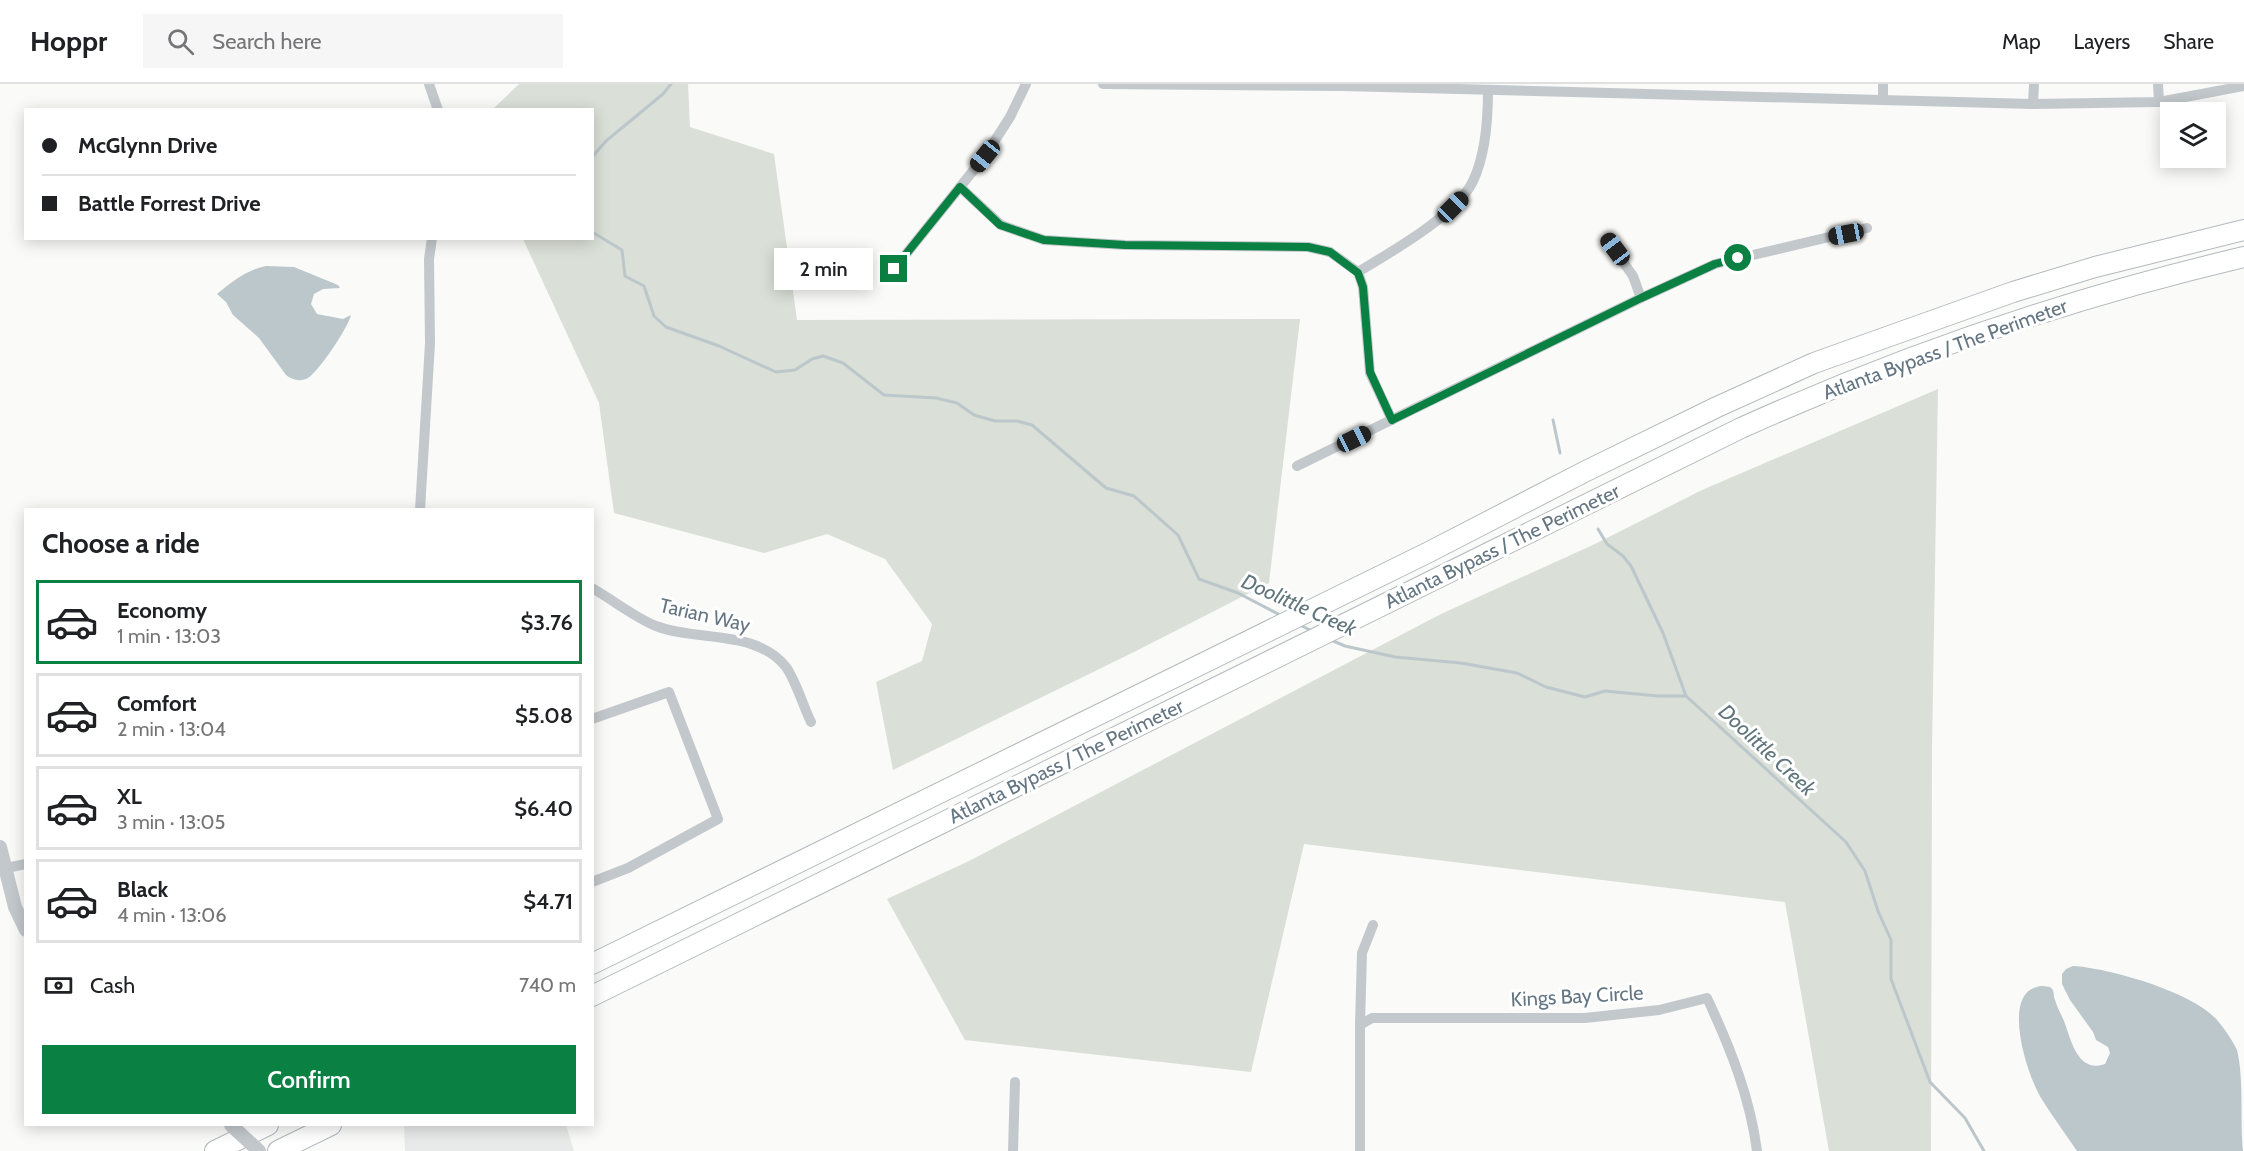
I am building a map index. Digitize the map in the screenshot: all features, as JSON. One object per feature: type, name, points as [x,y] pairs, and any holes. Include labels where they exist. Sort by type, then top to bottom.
[{"type":"highway","name":"Atlanta Bypass / The Perimeter","points":[[594,963],[1320,606],[1586,471],[1814,363],[2013,292],[2106,264],[2244,230]]},
{"type":"highway","name":"Atlanta Bypass / The Perimeter","points":[[594,995],[1741,428],[1857,378],[1980,332],[2132,285],[2244,257]]},
{"type":"highway","points":[[215,1151],[266,1126]]},
{"type":"highway","points":[[278,1151],[329,1126]]},
{"type":"street","points":[[429,84],[437,108]]},
{"type":"street","points":[[894,269],[992,147],[1026,84]]},
{"type":"street","points":[[1103,84],[1343,85],[1488,90],[1721,90],[1882,100],[2033,104],[2159,102],[2244,86]]},
{"type":"street","points":[[1882,100],[1883,84]]},
{"type":"street","points":[[2033,104],[2034,84]]},
{"type":"street","points":[[2158,84],[2159,102]]},
{"type":"street","points":[[1358,273],[1440,218],[1465,195],[1478,169],[1488,115],[1488,90]]},
{"type":"street","points":[[960,187],[1000,225],[1044,240],[1125,245],[1308,247],[1330,252],[1358,273],[1363,287],[1370,372],[1392,420]]},
{"type":"street","points":[[1297,466],[1715,264],[1867,228]]},
{"type":"street","points":[[1607,238],[1628,267],[1641,298]]},
{"type":"street","points":[[420,508],[430,343],[429,259],[432,240]]},
{"type":"street","name":"Tarian Way","points":[[594,589],[656,626],[683,633],[749,643],[763,648],[786,667],[810,722]]},
{"type":"street","points":[[594,718],[669,692],[718,819],[628,868],[594,881]]},
{"type":"street","points":[[0,847],[15,907],[24,926]]},
{"type":"street","points":[[6,868],[24,864]]},
{"type":"street","points":[[1360,1151],[1362,953],[1374,925]]},
{"type":"street","name":"Kings Bay Circle","points":[[1360,1025],[1372,1018],[1585,1018],[1659,1010],[1707,998],[1725,1036],[1746,1097],[1757,1151]]},
{"type":"street","points":[[1013,1151],[1015,1082]]},
{"type":"street","points":[[232,1126],[259,1151]]},
{"type":"shaded area","points":[[519,84],[688,84],[690,127],[774,154],[797,320],[1300,319],[1269,583],[893,770],[876,682],[922,661],[932,624],[885,559],[827,534],[764,553],[614,513],[599,403],[523,240],[594,240],[594,108],[494,108]]},
{"type":"shaded area","points":[[266,266],[294,267],[338,285],[340,288],[323,289],[314,294],[311,304],[317,314],[343,319],[351,315],[339,339],[308,378],[297,380],[286,375],[259,338],[233,315],[226,302],[217,294],[246,273]]},
{"type":"shaded area","points":[[1938,389],[1932,748],[1931,1151],[1829,1151],[1785,902],[1304,844],[1251,1072],[965,1040],[887,899],[969,861],[1441,614],[1595,544],[1702,490]]},
{"type":"shaded area","points":[[2073,966],[2107,971],[2150,983],[2189,1000],[2217,1020],[2237,1050],[2243,1151],[2077,1151],[2045,1105],[2029,1072],[2020,1035],[2019,1017],[2021,1002],[2029,991],[2042,986],[2050,987],[2073,1046],[2082,1060],[2096,1066],[2105,1064],[2110,1053],[2108,1047],[2096,1040],[2062,984],[2062,974]]},
{"type":"shaded area","points":[[404,1126],[566,1126],[574,1151],[405,1151]]},
{"type":"waterway","name":"Doolittle Creek","points":[[594,155],[606,141],[663,94],[671,84]]},
{"type":"waterway","name":"Doolittle Creek","points":[[594,233],[622,250],[625,276],[644,286],[654,316],[666,327],[719,346],[776,372],[795,370],[812,359],[823,356],[843,363],[884,395],[936,398],[957,403],[974,415],[995,421],[1017,421],[1032,425],[1106,488],[1134,496],[1178,535],[1199,579],[1238,593],[1282,616]]},
{"type":"waterway","points":[[1553,420],[1560,453]]},
{"type":"waterway","points":[[1598,529],[1607,544],[1623,556],[1631,566],[1663,633],[1686,696]]},
{"type":"waterway","name":"Doolittle Creek","points":[[1298,624],[1314,632]]},
{"type":"waterway","name":"Doolittle Creek","points":[[1331,640],[1345,646],[1395,657],[1461,663],[1517,673],[1546,687],[1585,697],[1605,691],[1686,696],[1846,842],[1865,871],[1878,911],[1891,940],[1891,979],[1930,1082],[1965,1118],[1984,1151]]},
{"type":"route","points":[[894,269],[960,187],[1000,225],[1044,240],[1125,245],[1308,247],[1330,252],[1358,273],[1363,287],[1370,372],[1392,420],[1641,298],[1715,264],[1738,258]]}]
